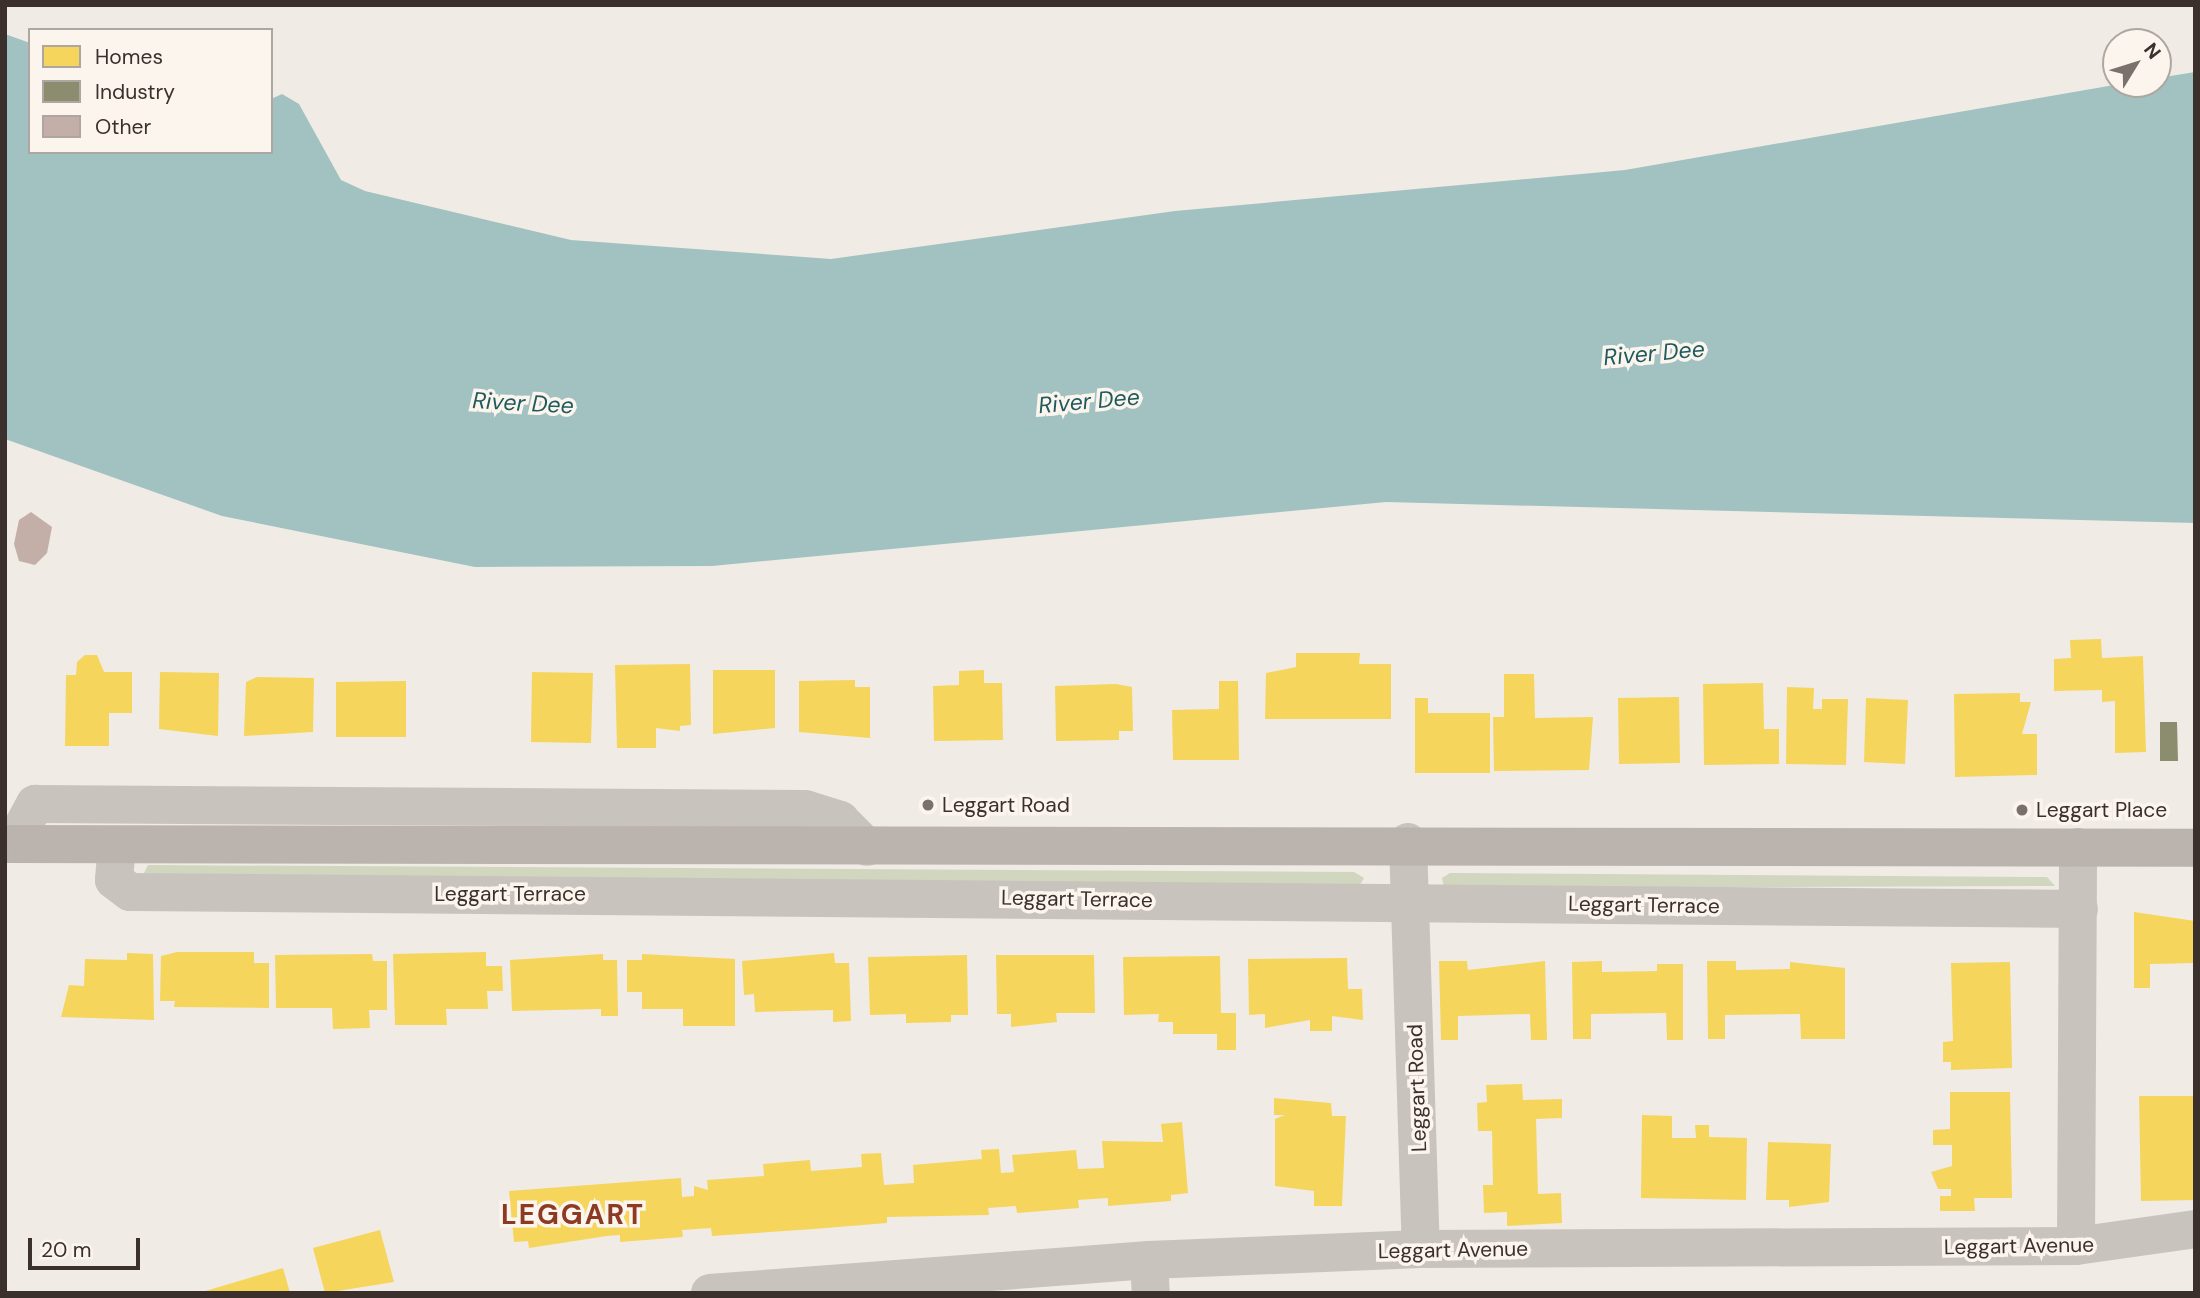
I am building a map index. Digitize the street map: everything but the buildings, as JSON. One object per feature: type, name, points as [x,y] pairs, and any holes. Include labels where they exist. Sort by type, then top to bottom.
[{"type":"main road","points":[[9,844],[867,847],[1408,842],[2195,848]]},
{"type":"street","points":[[9,844],[35,804],[804,809],[839,820],[867,847]]},
{"type":"street","name":"Leggart Road","points":[[1408,842],[1421,1249]]},
{"type":"street","name":"Leggart Terrace","points":[[117,845],[114,880],[130,892],[2079,909]]},
{"type":"street","points":[[2076,1246],[2078,847]]},
{"type":"street","name":"Leggart Avenue","points":[[710,1293],[1150,1276],[1421,1249],[2076,1246],[2195,1229]]},
{"type":"green space","points":[[148,865],[1354,872],[1364,878],[1360,885],[143,875]]},
{"type":"green space","points":[[1450,873],[2047,877],[2055,886],[1444,888],[1442,878]]},
{"type":"water","name":"River Dee","points":[[5,34],[28,42],[28,154],[273,154],[273,98],[282,94],[299,104],[341,180],[365,191],[571,240],[831,259],[1175,211],[1625,170],[2102,87],[2102,98],[2172,98],[2172,76],[2195,72],[2195,523],[1386,502],[712,566],[475,567],[222,516],[5,439]]},
{"type":"place","name":"Leggart Road","points":[[928,805]]},
{"type":"place","name":"Leggart Place","points":[[2022,810]]},
{"type":"district","name":"LEGGART","points":[[573,1215]]}]
